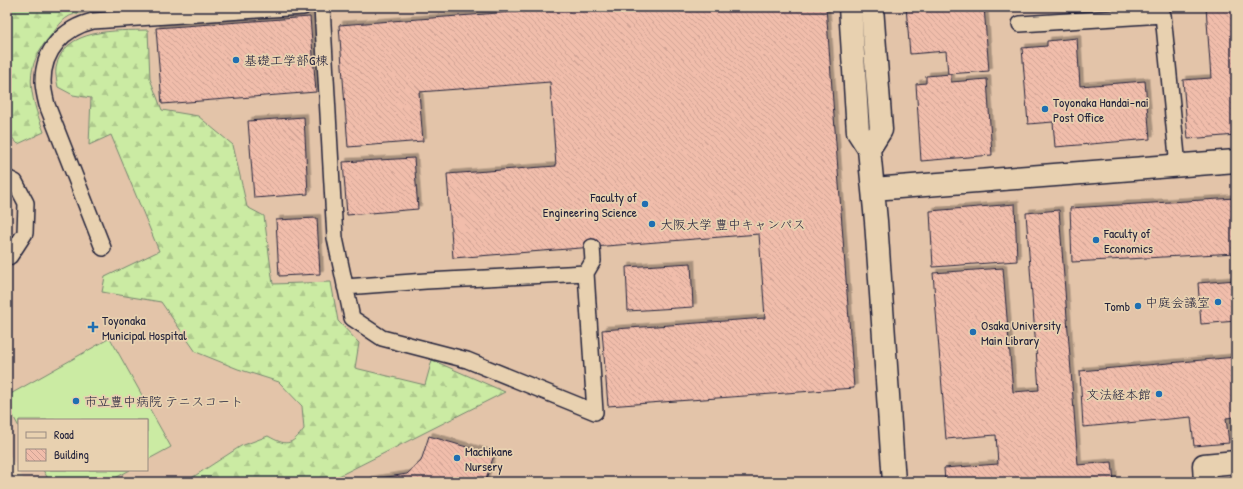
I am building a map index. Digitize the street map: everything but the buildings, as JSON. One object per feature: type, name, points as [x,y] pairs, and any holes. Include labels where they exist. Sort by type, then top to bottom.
[{"type":"street","points":[[850,7],[858,132],[869,149],[873,189],[894,482]]},
{"type":"street","points":[[869,149],[881,130],[872,7]]},
{"type":"street","points":[[873,189],[1236,161]]},
{"type":"street","points":[[1205,482],[1204,465],[1236,462]]},
{"type":"lane","points":[[103,248],[47,105],[44,92],[44,70],[58,41],[72,29],[83,23],[93,21],[303,7]]},
{"type":"lane","points":[[322,7],[335,238],[352,318],[382,338],[467,360],[595,412],[586,273],[593,261],[592,247]]},
{"type":"lane","points":[[1020,24],[1163,15],[1178,166]]},
{"type":"lane","points":[[7,178],[15,182],[26,203],[25,233],[10,256],[7,258]]},
{"type":"lane","points":[[345,287],[426,281],[586,273]]},
{"type":"shaded area","name":"大阪大学 豊中キャンパス","points":[[7,7],[1236,7],[1236,482],[327,482],[447,421],[355,368],[162,302],[196,352],[238,369],[279,382],[302,406],[305,429],[299,436],[291,442],[278,442],[273,439],[241,446],[190,479],[190,482],[25,482],[19,471],[148,471],[148,419],[18,419],[18,470],[7,450]]},
{"type":"green space","points":[[7,7],[116,7],[83,13],[66,18],[43,45],[36,57],[31,80],[35,105],[44,132],[18,144],[7,132]]},
{"type":"green space","points":[[148,30],[150,79],[162,110],[198,116],[233,145],[247,207],[264,216],[273,284],[331,282],[338,321],[359,343],[355,368],[425,385],[432,360],[505,392],[327,482],[190,482],[190,479],[241,446],[268,436],[284,443],[288,443],[295,439],[304,429],[302,406],[279,382],[238,369],[196,352],[161,302],[102,292],[105,277],[159,251],[111,135],[89,145],[91,98],[73,95],[58,87],[56,68],[61,55],[69,45],[80,38],[107,32]]},
{"type":"green space","name":"市立豊中病院 テニスコート","points":[[110,338],[171,447],[148,459],[148,419],[18,419],[18,425],[7,405],[7,396]]},
{"type":"green space","points":[[44,471],[128,471],[108,482],[50,482]]},
{"type":"place","name":"基礎工学部G棟","points":[[236,60]]},
{"type":"place","name":"Toyonaka Handai-nai Post Office","points":[[1045,109]]},
{"type":"place","name":"Faculty of Engineering Science","points":[[645,204]]},
{"type":"place","name":"大阪大学 豊中キャンパス","points":[[652,224]]},
{"type":"place","name":"Faculty of Economics","points":[[1096,240]]},
{"type":"place","name":"中庭会議室","points":[[1218,302]]},
{"type":"place","name":"Tomb","points":[[1138,306]]},
{"type":"place","name":"Toyonaka Municipal Hospital","points":[[93,327]]},
{"type":"place","name":"Osaka University Main Library","points":[[973,332]]},
{"type":"place","name":"文法経本館","points":[[1159,394]]},
{"type":"place","name":"市立豊中病院 テニスコート","points":[[76,401]]},
{"type":"place","name":"Machikane Nursery","points":[[457,458]]}]
